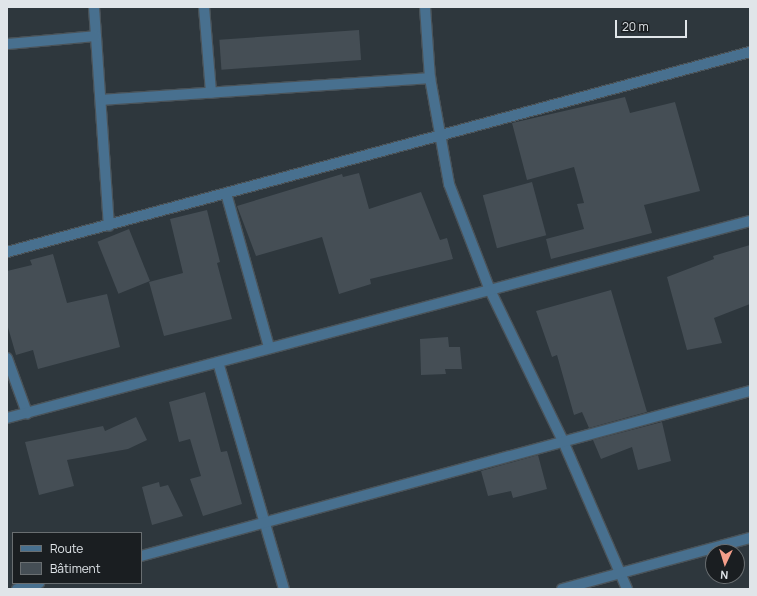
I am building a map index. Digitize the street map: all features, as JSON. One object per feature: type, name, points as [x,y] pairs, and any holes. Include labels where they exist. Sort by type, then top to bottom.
[{"type":"street","points":[[94,7],[108,225]]},
{"type":"street","points":[[204,7],[211,93]]},
{"type":"street","points":[[425,7],[430,78],[439,136],[449,184],[490,290],[563,441],[628,589]]},
{"type":"street","points":[[7,44],[96,36]]},
{"type":"street","points":[[7,252],[750,52]]},
{"type":"street","points":[[101,100],[430,78]]},
{"type":"street","points":[[226,193],[269,347]]},
{"type":"street","points":[[7,418],[269,347],[750,221]]},
{"type":"street","points":[[7,358],[27,412]]},
{"type":"street","points":[[218,362],[284,589]]},
{"type":"street","points":[[142,556],[750,391]]},
{"type":"street","points":[[562,589],[620,572],[750,538]]},
{"type":"street","points":[[16,589],[35,584]]},
{"type":"building","points":[[359,30],[361,60],[221,70],[219,40]]},
{"type":"building","points":[[625,97],[630,113],[675,102],[700,191],[644,205],[652,233],[551,259],[546,239],[584,229],[577,204],[584,203],[574,167],[527,180],[512,123]]},
{"type":"building","points":[[359,173],[369,209],[421,192],[440,240],[447,238],[453,259],[370,279],[371,284],[339,294],[322,237],[256,256],[237,206],[342,174],[343,177]]},
{"type":"building","points":[[532,182],[546,235],[497,248],[483,195]]},
{"type":"building","points":[[207,210],[220,262],[217,263],[232,319],[164,336],[149,282],[183,273],[170,219]]},
{"type":"building","points":[[129,229],[150,281],[118,294],[97,242]]},
{"type":"building","points":[[750,245],[750,304],[714,318],[722,343],[687,350],[667,277],[714,259],[713,256]]},
{"type":"building","points":[[53,254],[67,303],[107,294],[120,347],[38,369],[33,350],[16,355],[7,324],[7,271],[32,265],[30,260]]},
{"type":"building","points":[[611,290],[647,412],[589,428],[582,412],[574,415],[557,355],[552,357],[536,311]]},
{"type":"building","points":[[448,337],[449,347],[460,347],[462,369],[445,369],[446,374],[421,375],[420,339]]},
{"type":"building","points":[[205,392],[221,452],[227,451],[242,504],[203,516],[190,479],[201,476],[190,439],[179,442],[169,402]]},
{"type":"building","points":[[136,417],[147,440],[128,449],[67,460],[74,486],[39,495],[25,442],[103,426],[105,431]]},
{"type":"building","points":[[662,422],[671,461],[638,470],[632,447],[601,459],[593,440]]},
{"type":"building","points":[[538,455],[547,489],[513,498],[511,491],[488,496],[481,471]]},
{"type":"building","points":[[159,482],[160,487],[168,485],[183,516],[152,525],[142,487]]}]
